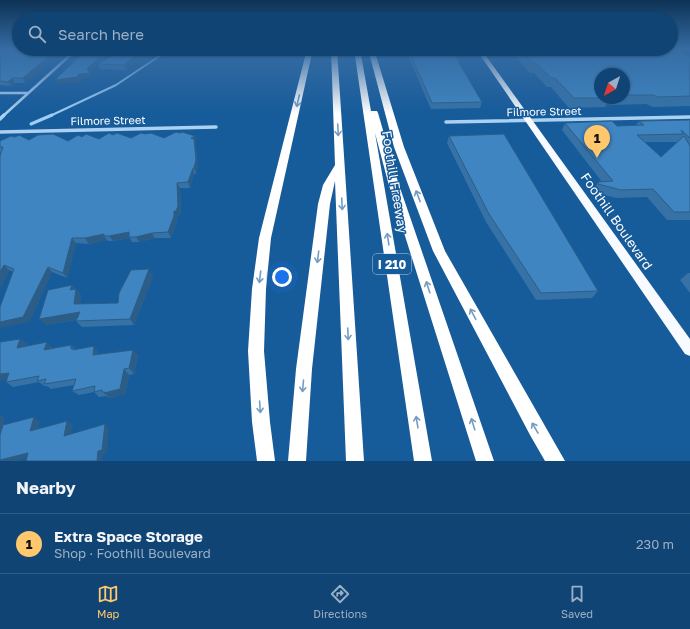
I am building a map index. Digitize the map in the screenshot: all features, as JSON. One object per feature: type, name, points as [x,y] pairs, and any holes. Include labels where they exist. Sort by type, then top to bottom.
[{"type":"highway","points":[[266,461],[261,422],[256,351],[259,289],[265,238],[305,71]]},
{"type":"highway","points":[[335,71],[355,461]]},
{"type":"highway","points":[[361,71],[393,182],[485,461]]},
{"type":"highway","name":"Foothill Freeway","points":[[361,71],[423,461]]},
{"type":"highway","points":[[377,71],[399,147],[439,251],[536,429],[556,461]]},
{"type":"highway","points":[[297,461],[304,369],[324,204],[328,185],[340,165]]},
{"type":"main road","name":"Foothill Boulevard","points":[[493,71],[690,350]]},
{"type":"street","points":[[0,119],[54,71]]},
{"type":"street","points":[[0,93],[28,93]]},
{"type":"street","name":"Filmore Street","points":[[446,122],[689,117]]},
{"type":"street","name":"Filmore Street","points":[[0,132],[216,127]]},
{"type":"building","points":[[0,71],[32,71],[23,78],[12,78],[8,82],[0,81]]},
{"type":"building","points":[[65,71],[88,71],[90,73],[79,74],[77,77],[55,80]]},
{"type":"building","points":[[418,71],[464,71],[482,102],[432,103]]},
{"type":"building","points":[[544,71],[594,71],[594,98],[574,98],[555,78],[551,78]]},
{"type":"building","points":[[630,71],[690,71],[690,96],[659,97],[652,95],[630,95]]},
{"type":"building","points":[[690,120],[690,138],[681,130],[683,134],[637,135],[661,157],[684,136],[690,146],[690,212],[674,212],[653,189],[621,190],[598,184],[598,182],[613,181],[565,123],[612,121],[617,126],[644,125],[639,121]]},
{"type":"building","points":[[176,132],[182,132],[195,136],[191,138],[194,139],[196,160],[188,182],[177,183],[178,206],[176,211],[174,211],[174,216],[168,232],[152,233],[136,237],[129,237],[129,232],[109,236],[104,236],[104,234],[85,238],[72,238],[63,273],[48,267],[23,317],[0,322],[0,307],[14,269],[4,265],[0,272],[0,156],[3,147],[0,147],[0,141],[11,136],[15,137],[19,135],[29,140],[38,135],[53,134],[68,141],[78,135],[82,137],[86,134],[99,139],[109,133],[113,135],[117,133],[131,138],[141,133],[151,133],[164,138]]},
{"type":"building","points":[[504,134],[598,291],[541,293],[489,214],[449,136]]},
{"type":"building","points":[[149,269],[130,319],[76,321],[80,312],[39,319],[48,290],[72,285],[70,290],[76,289],[74,304],[118,303],[119,293],[131,270]]},
{"type":"building","points":[[20,339],[17,348],[47,342],[44,350],[71,345],[71,349],[73,348],[73,350],[94,346],[93,355],[133,350],[129,368],[124,369],[120,389],[104,393],[105,392],[102,392],[102,390],[94,392],[95,386],[72,391],[76,379],[44,384],[46,379],[37,381],[39,376],[6,382],[9,373],[0,374],[0,342]]},
{"type":"building","points":[[34,417],[30,431],[67,421],[64,436],[105,424],[102,450],[98,451],[97,461],[26,461],[28,453],[0,460],[0,435],[3,425]]},
{"type":"waterway","points":[[50,116],[116,85],[138,71]]},
{"type":"waterway","points":[[31,124],[52,115]]},
{"type":"place","name":"Extra Space Storage","points":[[597,158]]}]
